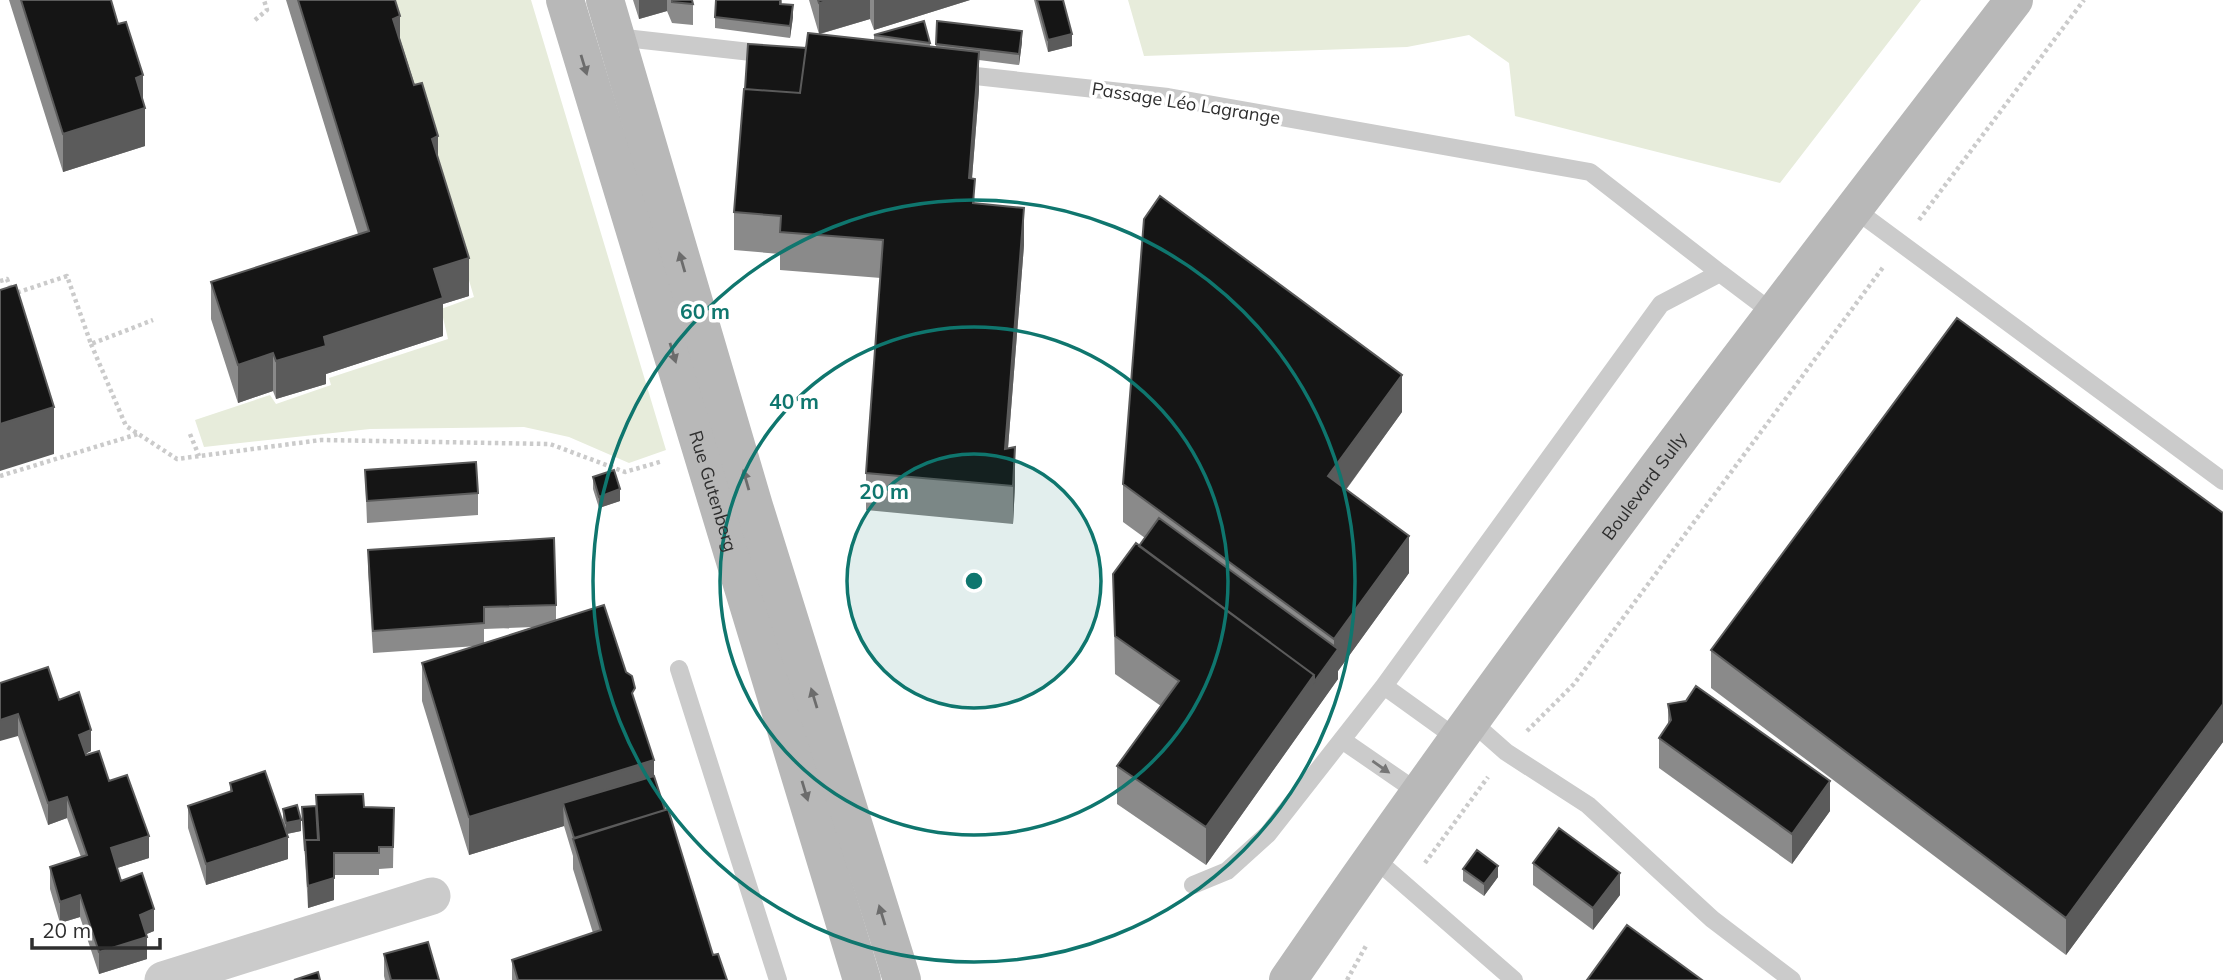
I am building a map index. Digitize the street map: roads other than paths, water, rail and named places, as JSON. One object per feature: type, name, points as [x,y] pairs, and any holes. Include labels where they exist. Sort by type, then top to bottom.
[{"type":"main road","name":"Rue Gutenberg","points":[[565,0],[862,980]]},
{"type":"main road","name":"Rue Gutenberg","points":[[605,0],[754,506],[902,980]]},
{"type":"main road","name":"Boulevard Sully","points":[[1288,980],[1419,793],[1773,313],[2014,0]]},
{"type":"street","points":[[163,980],[432,896]]},
{"type":"lane","points":[[616,37],[780,55]]},
{"type":"lane","name":"Passage Léo Lagrange","points":[[944,72],[1168,97],[1590,172],[1773,313]]},
{"type":"lane","points":[[1853,208],[1899,245],[2223,481]]},
{"type":"lane","points":[[1193,886],[1227,871],[1268,834],[1384,686],[1661,304],[1720,272]]},
{"type":"lane","points":[[679,668],[778,980]]},
{"type":"lane","points":[[1384,686],[1506,752],[1588,806],[1712,919],[1792,980]]},
{"type":"lane","points":[[1342,740],[1419,793]]},
{"type":"lane","points":[[1373,857],[1514,980]]}]
